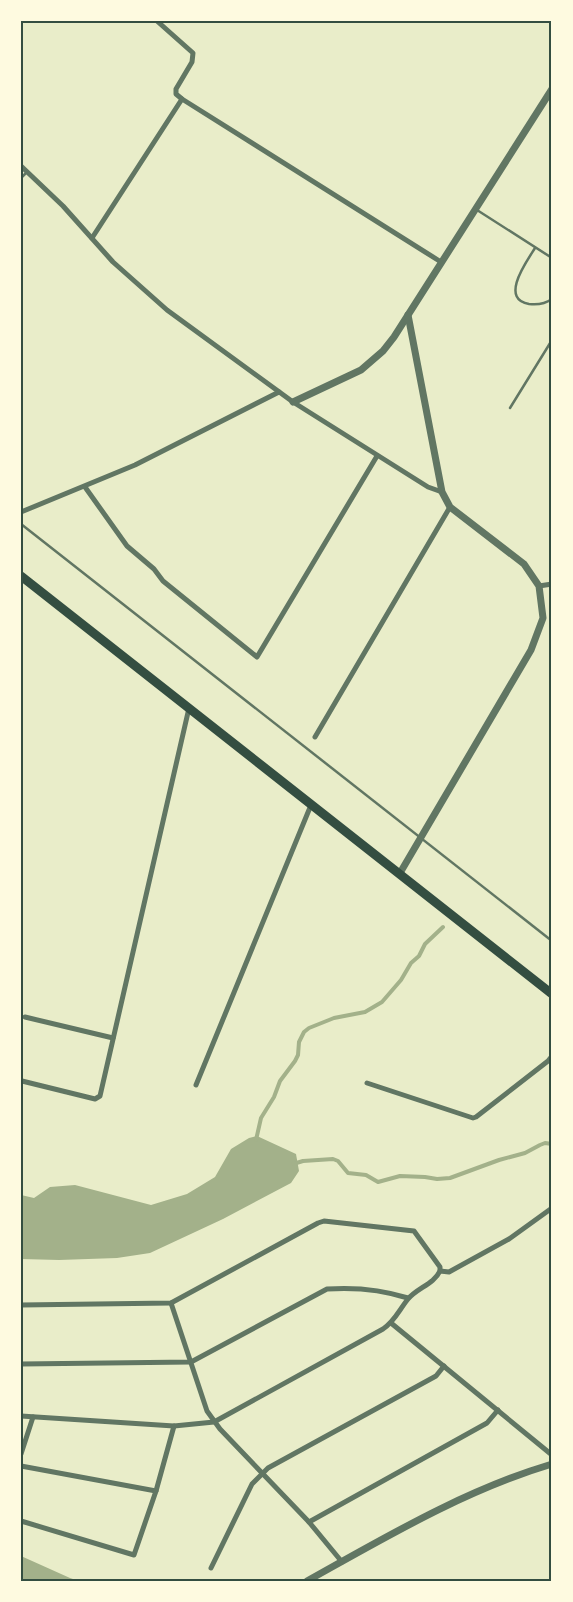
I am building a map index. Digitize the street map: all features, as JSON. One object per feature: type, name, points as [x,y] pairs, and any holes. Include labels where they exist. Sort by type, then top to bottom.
[{"type":"highway","points":[[21,576],[552,994]]},
{"type":"street","points":[[157,21],[192,53],[192,62],[176,89],[176,94],[441,262]]},
{"type":"street","points":[[293,402],[361,370],[383,351],[552,89]]},
{"type":"street","points":[[92,238],[182,99]]},
{"type":"street","points":[[21,166],[63,206],[138,285],[167,310],[293,402],[428,487],[442,492]]},
{"type":"street","points":[[400,873],[532,650],[543,618],[542,597],[539,586],[524,564],[450,507],[442,492],[408,315]]},
{"type":"street","points":[[22,511],[85,487],[135,465],[279,392]]},
{"type":"street","points":[[85,487],[127,546],[154,569],[163,581],[257,656],[377,456]]},
{"type":"street","points":[[316,737],[450,507]]},
{"type":"street","points":[[539,586],[552,584]]},
{"type":"street","points":[[22,1081],[95,1099],[98,1099],[102,1093],[189,708]]},
{"type":"street","points":[[196,1085],[311,805]]},
{"type":"street","points":[[25,1016],[114,1038]]},
{"type":"street","points":[[367,1083],[476,1118],[541,1067],[552,1056]]},
{"type":"street","points":[[440,1271],[449,1272],[509,1239],[552,1208]]},
{"type":"street","points":[[21,1305],[171,1303],[321,1222],[414,1230],[440,1267],[437,1277],[408,1298],[391,1323],[383,1329],[214,1422],[174,1426],[21,1416]]},
{"type":"street","points":[[21,1364],[191,1362],[327,1289],[352,1287],[392,1293],[408,1298]]},
{"type":"street","points":[[171,1303],[207,1412],[214,1422],[309,1522],[342,1562]]},
{"type":"street","points":[[391,1323],[552,1456]]},
{"type":"street","points":[[211,1568],[252,1484],[268,1468],[436,1376],[444,1366]]},
{"type":"street","points":[[309,1522],[487,1423],[498,1410]]},
{"type":"street","points":[[21,1454],[33,1417]]},
{"type":"street","points":[[21,1521],[134,1556],[156,1490],[174,1426]]},
{"type":"street","points":[[307,1581],[449,1504],[490,1485],[552,1464]]},
{"type":"street","points":[[21,1466],[156,1490]]},
{"type":"lane","points":[[21,178],[28,172]]},
{"type":"lane","points":[[475,209],[552,258]]},
{"type":"lane","points":[[535,248],[519,272],[516,292],[519,299],[527,304],[539,305],[552,299]]},
{"type":"lane","points":[[510,408],[552,340]]},
{"type":"lane","points":[[21,524],[552,941]]},
{"type":"shaded area","points":[[257,1136],[296,1154],[299,1171],[291,1183],[223,1219],[150,1253],[117,1258],[21,1259],[21,1195],[34,1198],[50,1187],[75,1185],[151,1205],[187,1194],[215,1177],[231,1149],[249,1138]]},
{"type":"shaded area","points":[[21,1556],[70,1578],[79,1581],[21,1581]]},
{"type":"waterway","points":[[256,1140],[261,1118],[274,1097],[280,1081],[295,1061],[298,1055],[299,1042],[304,1032],[309,1028],[334,1018],[365,1012],[382,1002],[401,980],[411,963],[419,956],[425,944],[443,927]]},
{"type":"waterway","points":[[293,1164],[303,1161],[333,1159],[338,1161],[348,1173],[366,1175],[378,1182],[400,1176],[437,1179],[450,1178],[499,1160],[525,1153],[545,1143],[552,1144]]}]
